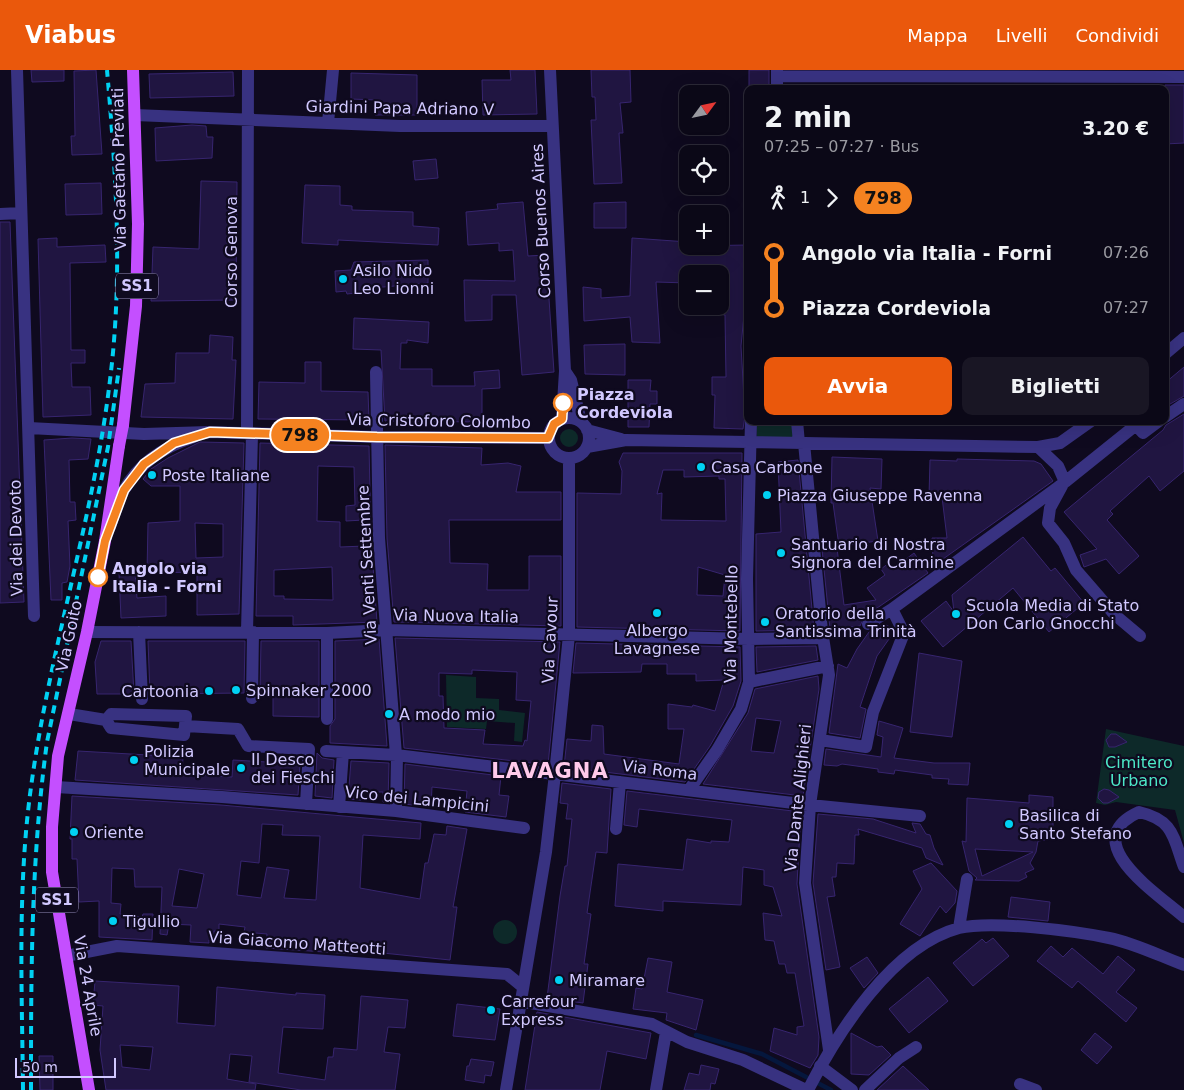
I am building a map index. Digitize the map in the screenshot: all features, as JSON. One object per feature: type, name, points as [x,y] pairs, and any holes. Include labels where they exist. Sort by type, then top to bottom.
[{"type":"main road","name":"Via Gaetano Previati","points":[[119,446],[136,306],[138,224],[133,70]]},
{"type":"main road","name":"Via Goito","points":[[69,714],[105,541],[119,446]]},
{"type":"main road","name":"Via 24 Aprile","points":[[69,714],[58,756],[52,826],[52,872],[91,1088]]},
{"type":"street","name":"Via dei Devoto","points":[[17,70],[34,616]]},
{"type":"street","name":"Corso Genova","points":[[248,70],[250,632],[252,698]]},
{"type":"street","points":[[328,123],[333,70]]},
{"type":"street","name":"Corso Buenos Aires","points":[[550,70],[565,370],[562,419]]},
{"type":"street","points":[[777,78],[1184,77]]},
{"type":"street","name":"Giardini Papa Adriano V","points":[[135,115],[419,126],[552,126]]},
{"type":"street","points":[[0,214],[21,213]]},
{"type":"street","points":[[1169,351],[1184,338]]},
{"type":"street","name":"Corso Buenos Aires","points":[[565,370],[572,380],[584,426]]},
{"type":"street","name":"Via Venti Settembre","points":[[376,372],[379,538],[396,756],[396,811]]},
{"type":"street","points":[[1169,414],[1184,404]]},
{"type":"street","points":[[584,426],[589,440],[587,446],[576,456],[569,458],[554,452],[548,438],[554,424],[562,419],[569,418],[584,426],[626,440]]},
{"type":"street","name":"Via Cristoforo Colombo","points":[[123,425],[194,426],[210,432]]},
{"type":"street","name":"Via Montebello","points":[[689,790],[717,750],[741,709],[749,682],[747,579],[751,425]]},
{"type":"street","name":"Via Dante Alighieri","points":[[798,425],[802,443],[829,675],[810,805],[805,883],[829,1050]]},
{"type":"street","points":[[587,446],[626,440],[1038,447],[1060,443],[1085,425]]},
{"type":"street","points":[[868,624],[892,609],[1065,482],[1132,425]]},
{"type":"street","points":[[1136,425],[1143,433],[1154,425]]},
{"type":"street","name":"Via Cristoforo Colombo","points":[[29,428],[144,434],[210,432],[377,437],[548,438]]},
{"type":"street","name":"Via Cristoforo Colombo","points":[[105,541],[124,490],[144,464],[174,443],[210,432]]},
{"type":"street","points":[[1038,447],[1058,466],[1065,482]]},
{"type":"street","name":"Via Cavour","points":[[506,1090],[555,774],[569,635],[569,458]]},
{"type":"street","points":[[1065,482],[1050,508],[1048,523],[1064,543],[1076,570],[1115,615],[1140,636]]},
{"type":"street","points":[[820,740],[866,747],[873,712],[904,633],[892,609]]},
{"type":"street","name":"Via Nuova Italia","points":[[87,632],[327,633],[387,630],[749,639],[824,638]]},
{"type":"street","points":[[139,632],[142,699]]},
{"type":"street","points":[[327,633],[327,719]]},
{"type":"street","points":[[749,682],[828,666]]},
{"type":"street","points":[[69,714],[109,717],[111,728],[184,734],[186,726],[238,729],[248,746],[309,750],[306,804]]},
{"type":"street","name":"Via Roma","points":[[326,751],[396,756],[810,805],[920,816]]},
{"type":"street","points":[[339,807],[343,752]]},
{"type":"street","points":[[616,829],[620,782]]},
{"type":"street","name":"Vico dei Lampicini","points":[[56,787],[222,797],[396,811],[524,828]]},
{"type":"street","points":[[1184,868],[1172,834],[1162,818],[1139,812],[1129,816],[1115,835],[1116,850],[1125,866],[1184,917]]},
{"type":"street","points":[[959,928],[968,879]]},
{"type":"street","points":[[519,1001],[652,1024],[686,1042],[743,1060],[808,1088],[829,1050],[875,985],[918,948],[959,928],[990,925],[1053,930],[1111,938],[1184,965]]},
{"type":"street","name":"Via Giacomo Matteotti","points":[[66,956],[117,946],[506,974],[523,987]]},
{"type":"street","points":[[656,1090],[666,1032]]},
{"type":"street","points":[[865,1090],[899,1058],[916,1046]]},
{"type":"street","points":[[819,1068],[852,1090]]},
{"type":"street","points":[[1020,1084],[1036,1090]]},
{"type":"green space","points":[[756,425],[794,425],[795,440],[757,439]]},
{"type":"green space","points":[[569,429],[575,432],[578,438],[575,444],[569,447],[563,444],[560,438],[563,432]]},
{"type":"green space","points":[[446,675],[476,677],[476,698],[499,699],[499,710],[525,713],[522,742],[514,741],[515,723],[487,721],[486,729],[447,727]]},
{"type":"green space","name":"Cimitero Urbano","points":[[1106,729],[1184,746],[1184,843],[1175,810],[1116,802],[1105,805],[1096,803]]},
{"type":"green space","points":[[505,920],[514,923],[517,932],[514,941],[505,944],[496,941],[493,932],[496,923]]},
{"type":"building","points":[[31,70],[64,70],[64,81],[32,82]]},
{"type":"building","points":[[96,70],[102,154],[72,155],[71,136],[75,136],[74,71]]},
{"type":"building","points":[[510,70],[535,70],[537,114],[483,115],[482,80],[511,80]]},
{"type":"building","points":[[591,70],[630,70],[631,102],[620,103],[623,133],[619,133],[622,183],[594,184],[591,120],[596,120],[595,97],[592,97]]},
{"type":"building","points":[[749,70],[769,70],[769,85],[749,85]]},
{"type":"building","points":[[233,72],[234,96],[150,98],[149,74]]},
{"type":"building","points":[[351,73],[417,75],[417,115],[375,115],[376,100],[351,99]]},
{"type":"building","points":[[1169,85],[1184,85],[1184,143],[1169,144]]},
{"type":"building","points":[[192,125],[206,126],[207,137],[213,137],[212,158],[156,161],[155,128]]},
{"type":"building","points":[[436,159],[438,178],[415,180],[413,161]]},
{"type":"building","points":[[201,181],[237,182],[236,300],[151,301],[153,247],[199,249]]},
{"type":"building","points":[[101,183],[102,214],[66,215],[65,184]]},
{"type":"building","points":[[305,185],[340,186],[340,205],[352,206],[352,210],[413,212],[413,226],[439,228],[438,245],[338,240],[338,245],[302,243]]},
{"type":"building","points":[[523,202],[528,256],[546,255],[554,372],[522,375],[516,295],[492,295],[492,320],[465,321],[464,280],[515,281],[513,250],[499,251],[499,243],[468,245],[466,212],[498,209],[497,204]]},
{"type":"building","points":[[626,202],[626,228],[594,228],[594,203]]},
{"type":"building","points":[[0,222],[10,222],[24,602],[0,603]]},
{"type":"building","points":[[57,238],[57,247],[105,245],[106,262],[70,263],[71,350],[85,350],[85,363],[71,363],[72,387],[90,387],[91,415],[43,417],[38,239]]},
{"type":"building","points":[[632,238],[679,241],[679,255],[729,255],[729,245],[744,245],[744,315],[741,346],[744,398],[743,429],[714,428],[715,395],[712,395],[712,377],[726,377],[725,315],[729,315],[729,265],[679,265],[679,283],[656,282],[660,343],[632,342],[630,317],[584,321],[583,287],[601,289],[601,298],[630,296]]},
{"type":"building","points":[[428,260],[428,283],[372,288],[372,291],[347,294],[346,291],[336,292],[335,271],[351,270],[354,262]]},
{"type":"building","points":[[354,318],[429,322],[428,343],[407,340],[407,343],[401,343],[400,369],[432,369],[432,386],[475,386],[474,372],[499,370],[500,388],[482,389],[482,422],[385,421],[381,350],[353,349]]},
{"type":"building","points":[[210,335],[233,337],[232,360],[236,360],[233,419],[141,417],[145,384],[175,383],[176,353],[209,353]]},
{"type":"building","points":[[625,344],[625,375],[585,374],[584,345]]},
{"type":"building","points":[[305,362],[321,362],[321,391],[368,392],[369,420],[258,419],[259,382],[305,383]]},
{"type":"building","points":[[1184,367],[1184,396],[1169,405],[1169,380]]},
{"type":"building","points":[[628,380],[651,380],[650,391],[657,391],[657,404],[650,404],[649,427],[628,427]]},
{"type":"building","points":[[1184,414],[1184,471],[1160,491],[1149,476],[1110,511],[1113,514],[1107,520],[1139,556],[1119,574],[1106,559],[1084,567],[1080,555],[1097,549],[1064,512],[1169,423]]},
{"type":"building","points":[[91,439],[88,459],[69,460],[70,502],[75,502],[76,520],[68,521],[70,566],[67,582],[62,583],[62,600],[51,600],[44,440]]},
{"type":"building","points":[[200,442],[244,443],[239,614],[197,615],[197,572],[147,573],[148,523],[180,521],[180,486],[151,486],[143,479],[151,469]],"holes":[[[195,523],[223,524],[223,557],[196,558]]]},
{"type":"building","points":[[260,443],[369,446],[371,538],[377,622],[293,625],[293,616],[256,616]],"holes":[[[318,466],[354,467],[355,505],[346,506],[346,521],[364,520],[365,546],[340,547],[340,522],[317,521]],[[332,567],[333,600],[284,599],[284,596],[274,596],[274,570]]]},
{"type":"building","points":[[385,445],[482,448],[481,465],[508,463],[521,466],[516,492],[561,492],[561,520],[449,520],[450,563],[488,564],[487,590],[529,590],[529,556],[561,556],[561,626],[394,622],[387,538]]},
{"type":"building","points":[[623,453],[742,453],[740,631],[577,627],[577,493],[621,494],[622,471],[619,462]],"holes":[[[663,470],[684,470],[684,477],[719,476],[719,479],[725,479],[726,521],[661,520],[662,493],[657,494]],[[698,567],[725,575],[723,596],[697,595]]]},
{"type":"building","points":[[832,457],[882,459],[881,489],[870,488],[878,541],[839,546],[833,503],[831,503]]},
{"type":"building","points":[[957,459],[1034,461],[1041,464],[1053,481],[943,559],[933,561],[932,538],[947,538],[942,497],[929,496],[930,460],[957,461]]},
{"type":"building","points":[[798,460],[814,630],[756,631],[756,534],[781,532],[778,462]]},
{"type":"building","points":[[1023,537],[1051,571],[1055,568],[1084,603],[1049,632],[1013,588],[943,647],[921,621],[946,601],[954,612],[952,595]]},
{"type":"building","points":[[837,548],[844,605],[876,600],[867,588],[885,575],[881,569],[889,563],[893,569],[914,553],[928,573],[864,617],[860,626],[830,629],[822,549]]},
{"type":"building","points":[[135,572],[137,598],[166,596],[166,616],[121,618],[119,573]]},
{"type":"building","points":[[884,624],[892,628],[894,632],[877,656],[860,707],[866,709],[860,738],[829,733],[838,664],[847,668],[869,632]]},
{"type":"building","points":[[395,638],[560,642],[548,765],[404,748]],"holes":[[[472,670],[517,672],[516,700],[531,701],[527,741],[525,740],[523,746],[483,744],[485,730],[444,728],[443,696],[439,696],[439,673],[472,674]]]},
{"type":"building","points":[[379,639],[387,746],[330,743],[330,726],[335,719],[335,641]]},
{"type":"building","points":[[101,641],[131,641],[134,694],[97,694],[95,662]]},
{"type":"building","points":[[148,641],[245,641],[244,693],[150,694]]},
{"type":"building","points":[[261,641],[319,641],[319,717],[273,716],[273,693],[260,693]]},
{"type":"building","points":[[576,643],[740,647],[741,681],[733,706],[710,746],[685,782],[564,767],[567,739],[591,741],[592,725],[603,726],[604,754],[679,764],[684,729],[668,729],[668,704],[692,707],[693,705],[715,711],[724,680],[696,681],[696,674],[667,674],[667,664],[642,664],[641,672],[573,673]]},
{"type":"building","points":[[816,646],[818,660],[757,672],[756,647]]},
{"type":"building","points":[[919,653],[962,661],[952,737],[910,732]]},
{"type":"building","points":[[818,676],[819,689],[803,796],[703,784],[748,713],[755,689]],"holes":[[[756,718],[781,721],[774,753],[751,751]]]},
{"type":"building","points":[[879,721],[903,728],[894,758],[934,763],[970,763],[968,785],[948,784],[949,779],[932,778],[932,775],[895,770],[894,774],[878,772],[878,769],[842,764],[837,766],[824,765],[826,749],[881,757],[883,737],[877,735]]},
{"type":"building","points":[[1111,734],[1116,734],[1127,742],[1115,747],[1109,747],[1106,740]]},
{"type":"building","points":[[78,751],[183,757],[182,774],[232,777],[233,760],[300,764],[298,795],[75,780]]},
{"type":"building","points":[[317,753],[322,758],[334,760],[332,798],[315,796]]},
{"type":"building","points":[[351,761],[389,763],[388,802],[383,802],[383,792],[361,792],[361,800],[348,799]]},
{"type":"building","points":[[405,764],[501,776],[499,795],[509,796],[506,817],[465,812],[467,791],[432,787],[431,807],[404,804]]},
{"type":"building","points":[[562,783],[611,789],[607,853],[596,852],[587,913],[591,914],[584,964],[588,964],[583,1003],[547,998],[560,896],[565,866],[567,866],[572,819],[566,819],[568,804],[560,803]]},
{"type":"building","points":[[1104,789],[1119,797],[1108,803],[1103,803],[1098,798],[1099,792]]},
{"type":"building","points":[[627,791],[801,812],[797,884],[819,1037],[818,1055],[810,1068],[770,1051],[774,1028],[797,1035],[797,1027],[804,1026],[795,973],[787,973],[785,964],[779,964],[774,941],[765,940],[763,913],[782,916],[773,887],[764,885],[764,870],[743,867],[741,905],[663,901],[663,911],[615,906],[618,864],[683,870],[687,839],[711,843],[711,841],[729,842],[732,820],[639,809],[637,827],[624,825]]},
{"type":"building","name":"Basilica di Santo Stefano","points":[[1029,795],[1053,797],[1053,839],[1038,841],[1036,852],[1030,863],[1034,869],[1025,873],[1027,877],[1019,881],[975,880],[977,878],[969,871],[962,841],[966,842],[967,798],[1029,803]],"holes":[[[975,849],[1033,852],[982,876]]]},
{"type":"building","points":[[72,796],[221,805],[421,823],[420,839],[363,835],[360,888],[420,899],[425,863],[428,863],[434,834],[446,835],[447,826],[467,829],[453,907],[457,907],[450,960],[354,950],[354,954],[266,948],[267,934],[244,932],[245,927],[219,924],[219,931],[214,931],[214,941],[209,940],[209,943],[190,942],[191,925],[169,924],[167,935],[160,934],[162,887],[135,887],[134,869],[112,868],[111,903],[121,904],[120,914],[142,917],[143,914],[153,914],[152,940],[99,937],[99,901],[79,902],[77,859],[72,859],[72,839],[70,839]],"holes":[[[262,824],[283,825],[282,835],[320,836],[316,900],[284,898],[289,870],[267,867],[261,898],[237,895],[241,861],[259,863]],[[179,869],[204,874],[197,908],[172,906]]]},
{"type":"building","points":[[818,814],[873,819],[916,833],[912,823],[920,824],[926,834],[930,835],[943,865],[926,858],[922,848],[858,829],[859,835],[855,835],[854,864],[837,863],[836,877],[832,877],[835,896],[827,897],[840,967],[826,970],[813,883]]},
{"type":"building","points":[[931,863],[957,891],[955,903],[946,913],[940,906],[920,936],[900,924],[922,889],[913,871]]},
{"type":"building","points":[[1011,897],[1050,902],[1048,921],[1008,917]]},
{"type":"building","points":[[993,938],[1009,956],[973,986],[953,963],[982,939],[986,943]]},
{"type":"building","points":[[1051,946],[1063,957],[1072,948],[1103,974],[1118,956],[1135,970],[1116,992],[1137,1008],[1126,1022],[1078,981],[1072,988],[1037,961]]},
{"type":"building","points":[[867,957],[878,973],[864,988],[850,968]]},
{"type":"building","points":[[648,958],[672,962],[667,992],[703,1000],[696,1030],[666,1020],[667,1013],[633,1009],[636,988],[642,989]]},
{"type":"building","points":[[928,977],[948,1001],[909,1033],[889,1009]]},
{"type":"building","points":[[95,981],[179,986],[177,1023],[215,1026],[217,987],[296,995],[296,993],[325,995],[323,1029],[283,1027],[278,1073],[325,1080],[328,1057],[333,1057],[334,1048],[357,1050],[361,996],[408,1000],[405,1028],[388,1027],[384,1052],[400,1054],[395,1090],[301,1090],[249,1082],[252,1056],[230,1054],[227,1079],[256,1084],[255,1090],[106,1090],[100,1050],[103,1006],[93,1005]],"holes":[[[120,1045],[153,1047],[150,1070],[122,1067]]]},
{"type":"building","points":[[457,1004],[500,1009],[495,1040],[453,1036]]},
{"type":"building","points":[[537,1012],[651,1033],[646,1059],[607,1051],[600,1090],[525,1090]]},
{"type":"building","points":[[851,1033],[877,1047],[882,1046],[891,1055],[869,1075],[851,1074]]},
{"type":"building","points":[[1095,1033],[1112,1047],[1097,1064],[1081,1050]]},
{"type":"building","points":[[39,1056],[53,1056],[53,1090],[40,1090]]},
{"type":"building","points":[[471,1059],[494,1062],[491,1076],[485,1075],[484,1083],[465,1080],[467,1066],[469,1066]]},
{"type":"building","points":[[701,1065],[719,1069],[715,1084],[711,1083],[710,1090],[684,1090],[689,1073],[699,1075]]},
{"type":"building","points":[[903,1066],[929,1090],[877,1090]]},
{"type":"waterway","points":[[696,1035],[762,1054],[831,1090]]},
{"type":"railway","points":[[23,1090],[22,896],[27,818],[40,730],[94,480],[103,430],[114,341],[117,225],[107,70]]},
{"type":"railway","points":[[31,1090],[35,872],[47,742],[108,447],[119,368]]},
{"type":"bus line","name":"798","points":[[98,577],[105,541],[124,490],[144,464],[174,443],[210,432],[377,437],[548,438],[554,424],[562,419],[563,403]]},
{"type":"place","name":"Asilo Nido Leo Lionni","points":[[343,279]]},
{"type":"place","name":"Piazza Cordeviola","points":[[563,403]]},
{"type":"place","name":"Casa Carbone","points":[[701,467]]},
{"type":"place","name":"Poste Italiane","points":[[152,475]]},
{"type":"place","name":"Piazza Giuseppe Ravenna","points":[[767,495]]},
{"type":"place","name":"Santuario di Nostra Signora del Carmine","points":[[781,553]]},
{"type":"place","name":"Angolo via Italia - Forni","points":[[98,577]]},
{"type":"place","name":"Albergo Lavagnese","points":[[657,613]]},
{"type":"place","name":"Scuola Media di Stato Don Carlo Gnocchi","points":[[956,614]]},
{"type":"place","name":"Oratorio della Santissima Trinità","points":[[765,622]]},
{"type":"place","name":"Spinnaker 2000","points":[[236,690]]},
{"type":"place","name":"Cartoonia","points":[[209,691]]},
{"type":"place","name":"A modo mio","points":[[389,714]]},
{"type":"place","name":"Polizia Municipale","points":[[134,760]]},
{"type":"place","name":"Il Desco dei Fieschi","points":[[241,768]]},
{"type":"place","name":"Basilica di Santo Stefano","points":[[1009,824]]},
{"type":"place","name":"Oriente","points":[[74,832]]},
{"type":"place","name":"Tigullio","points":[[113,921]]},
{"type":"place","name":"Miramare","points":[[559,980]]},
{"type":"place","name":"Carrefour Express","points":[[491,1010]]},
{"type":"district","name":"LAVAGNA","points":[[550,771]]}]
